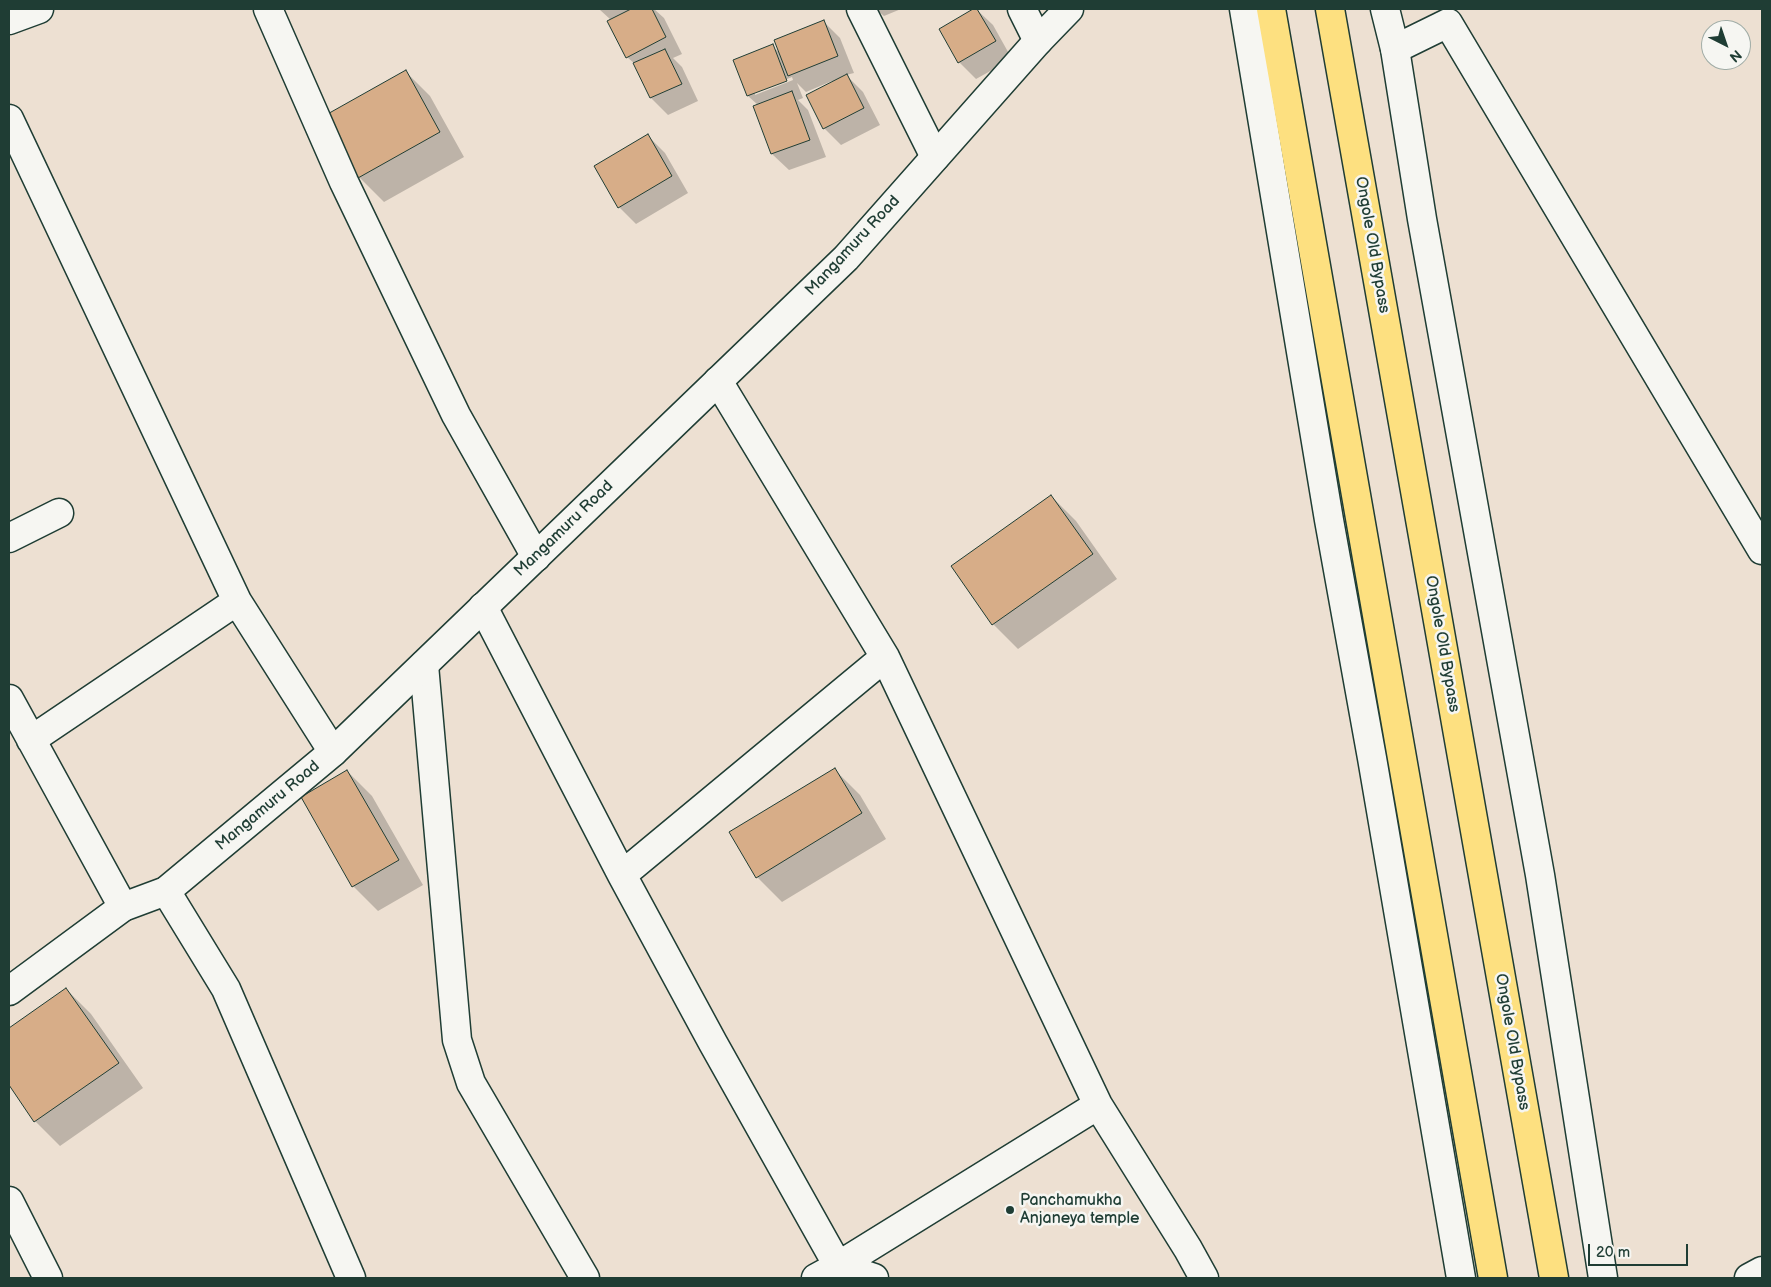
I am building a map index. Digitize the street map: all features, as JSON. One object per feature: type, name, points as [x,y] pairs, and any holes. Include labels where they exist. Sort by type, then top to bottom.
[{"type":"main road","points":[[1271,9],[1492,1278]]},
{"type":"main road","name":"Ongole Old Bypass","points":[[1330,9],[1554,1278]]},
{"type":"street","points":[[9,20],[39,9]]},
{"type":"street","points":[[268,9],[344,182],[451,406],[536,557]]},
{"type":"street","points":[[861,9],[935,157]]},
{"type":"street","points":[[1022,9],[1038,41]]},
{"type":"street","name":"Mangamuru Road","points":[[9,991],[123,907],[166,891],[333,752],[846,258],[1038,41],[1069,9]]},
{"type":"street","points":[[1244,9],[1329,520],[1374,768],[1461,1278]]},
{"type":"street","points":[[1385,9],[1395,49],[1422,219],[1540,875],[1603,1278]]},
{"type":"street","points":[[1395,49],[1448,23],[1762,550]]},
{"type":"street","points":[[9,119],[237,601],[333,752]]},
{"type":"street","points":[[718,382],[885,657],[1098,1105],[1188,1249],[1204,1278]]},
{"type":"street","points":[[9,538],[59,513]]},
{"type":"street","points":[[31,740],[237,601]]},
{"type":"street","points":[[483,607],[622,875],[718,1052],[827,1272]]},
{"type":"street","points":[[622,875],[885,657]]},
{"type":"street","points":[[424,665],[457,1040],[471,1083],[586,1278]]},
{"type":"street","points":[[9,699],[123,907]]},
{"type":"street","points":[[166,891],[226,989],[351,1278]]},
{"type":"street","points":[[827,1272],[1098,1105]]},
{"type":"street","points":[[9,1202],[48,1278]]},
{"type":"street","points":[[1748,1278],[1762,1271]]},
{"type":"street","points":[[827,1272],[874,1278]]},
{"type":"building","points":[[631,9],[652,9],[666,37],[626,58],[607,21]]},
{"type":"building","points":[[973,9],[977,9],[996,41],[958,63],[939,29]]},
{"type":"building","points":[[824,20],[838,56],[788,76],[774,40]]},
{"type":"building","points":[[773,44],[787,81],[747,96],[733,60]]},
{"type":"building","points":[[665,49],[682,84],[650,98],[633,63]]},
{"type":"building","points":[[406,70],[440,132],[358,178],[324,116]]},
{"type":"building","points":[[847,74],[864,108],[823,129],[806,95]]},
{"type":"building","points":[[792,91],[810,140],[771,154],[753,106]]},
{"type":"building","points":[[648,134],[672,176],[618,208],[594,166]]},
{"type":"building","points":[[1051,495],[1093,554],[992,625],[951,566]]},
{"type":"building","points":[[835,768],[862,813],[756,878],[729,832]]},
{"type":"building","points":[[347,770],[399,860],[352,887],[301,797]]},
{"type":"building","points":[[66,988],[119,1063],[34,1122],[9,1085],[9,1028]]},
{"type":"place","name":"Panchamukha Anjaneya temple","points":[[1010,1210]]}]
